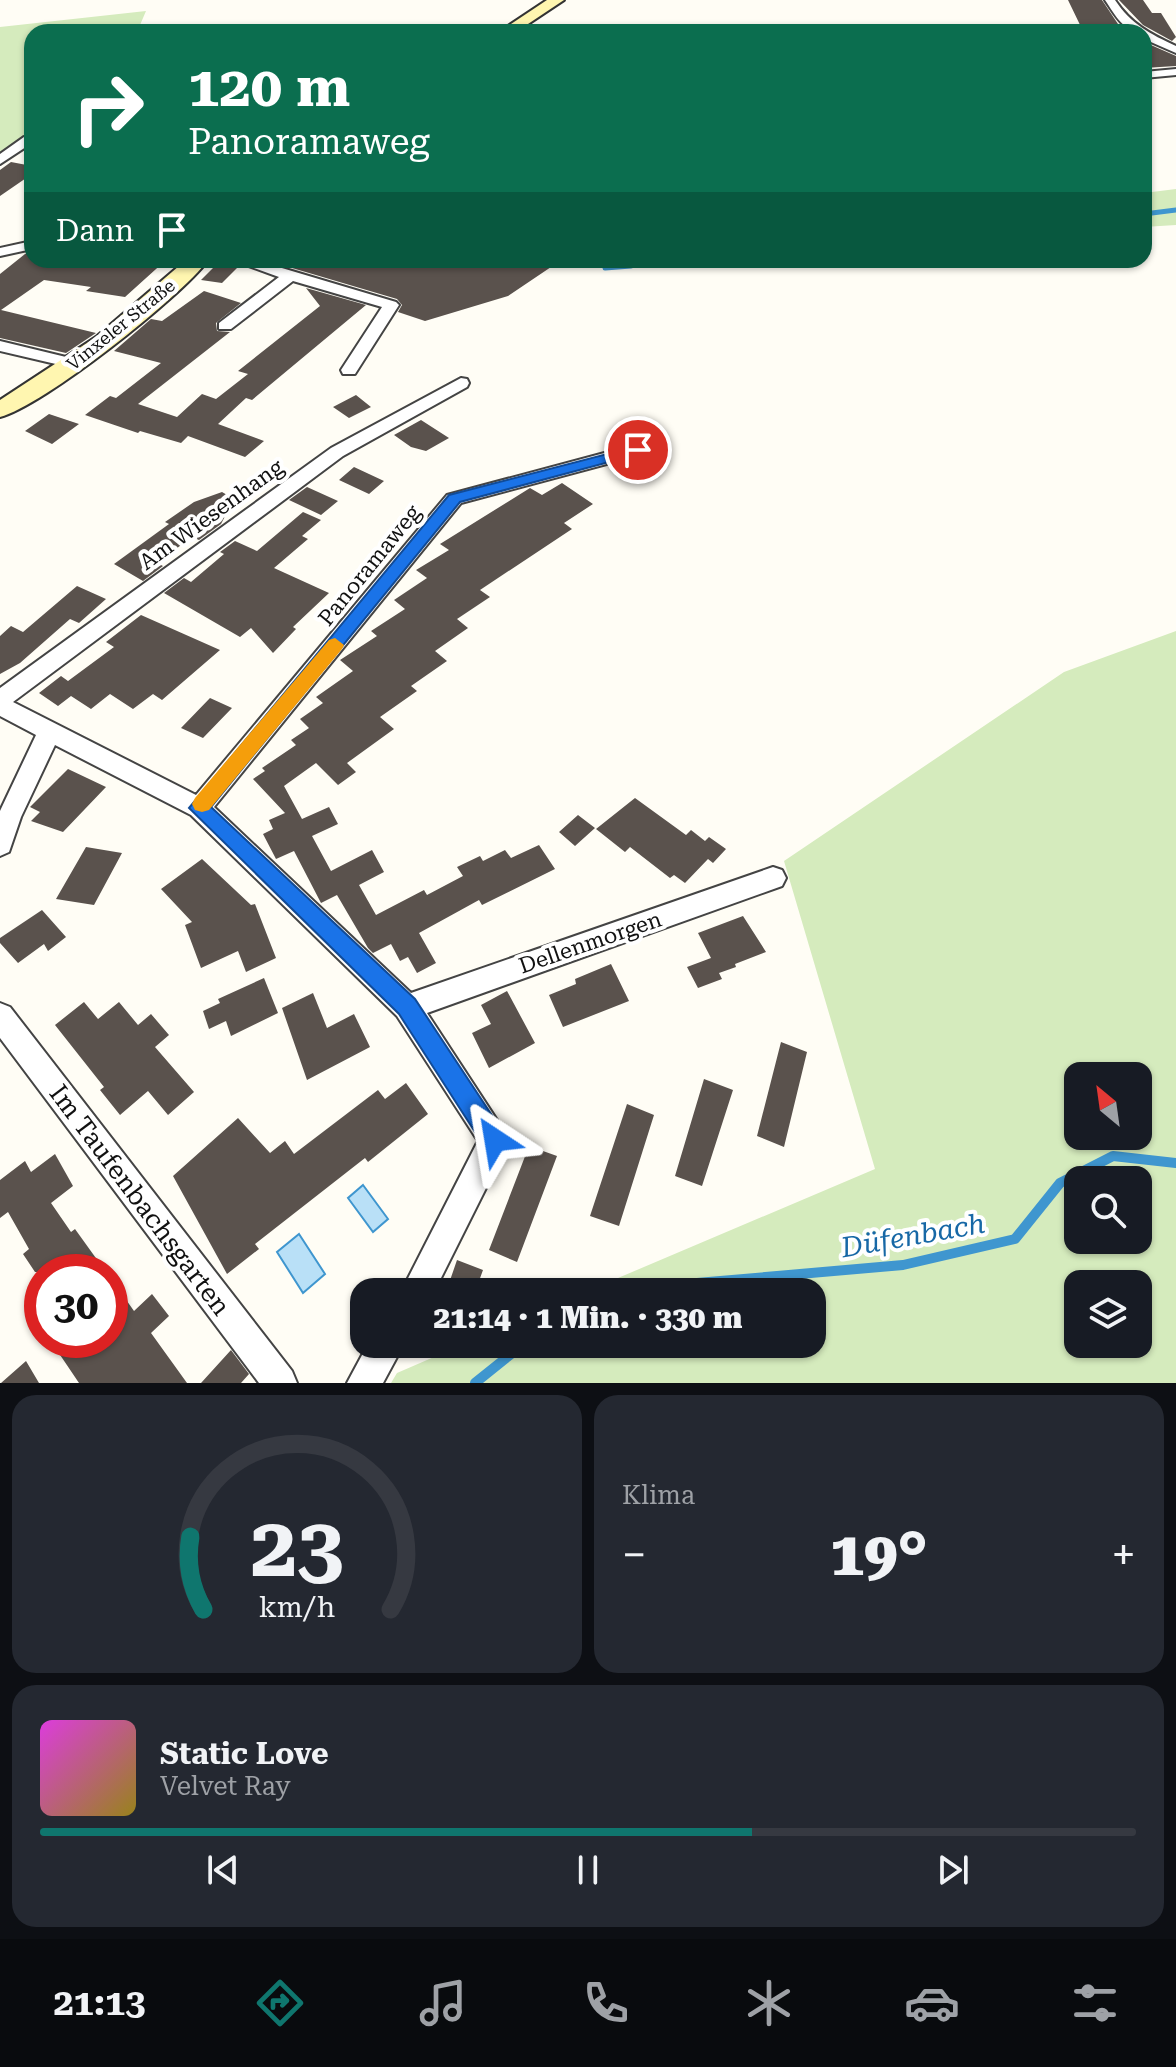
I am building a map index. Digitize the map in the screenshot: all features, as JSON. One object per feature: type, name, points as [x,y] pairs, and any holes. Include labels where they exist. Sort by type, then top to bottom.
[{"type":"main road","points":[[519,24],[557,0]]},
{"type":"main road","name":"Vinxeler Straße","points":[[0,410],[77,364],[122,329],[189,268]]},
{"type":"street","points":[[1110,0],[1128,24]]},
{"type":"street","points":[[1152,38],[1176,50]]},
{"type":"street","points":[[1152,74],[1176,72]]},
{"type":"street","points":[[0,160],[24,143]]},
{"type":"street","points":[[0,252],[24,247]]},
{"type":"street","points":[[267,268],[391,305],[349,370]]},
{"type":"street","points":[[225,326],[291,275]]},
{"type":"street","points":[[0,346],[60,360]]},
{"type":"street","name":"Am Wiesenhang","points":[[0,700],[337,452],[461,383]]},
{"type":"street","name":"Panoramaweg","points":[[199,808],[454,499],[638,450]]},
{"type":"street","points":[[0,706],[199,808],[407,1007],[495,1140],[424,1278]]},
{"type":"street","points":[[0,845],[9,817],[50,730]]},
{"type":"street","name":"Dellenmorgen","points":[[407,1007],[773,878]]},
{"type":"street","name":"Im Taufenbachsgarten","points":[[0,1016],[280,1383]]},
{"type":"street","points":[[364,1383],[379,1358]]},
{"type":"green space","points":[[146,11],[140,24],[27,24]]},
{"type":"green space","points":[[24,24],[24,138],[0,154],[0,27]]},
{"type":"green space","points":[[1176,189],[1176,225],[1152,226],[1152,192]]},
{"type":"green space","points":[[1176,631],[1176,1383],[391,1383],[397,1373],[432,1358],[826,1358],[826,1278],[618,1278],[875,1169],[784,861],[1064,672]]},
{"type":"water","points":[[363,1185],[388,1219],[373,1232],[348,1198]]},
{"type":"water","points":[[299,1234],[325,1274],[303,1293],[277,1252]]},
{"type":"building","points":[[1068,0],[1102,0],[1118,24],[1080,24]]},
{"type":"building","points":[[1119,0],[1143,0],[1152,13],[1161,13],[1176,37],[1172,41],[1152,30],[1152,24],[1142,24]]},
{"type":"building","points":[[1152,46],[1176,56],[1176,66],[1152,68]]},
{"type":"building","points":[[11,162],[24,164],[24,180],[0,196],[0,170]]},
{"type":"building","points":[[24,255],[24,268],[157,268],[125,297],[86,291],[91,287],[44,280],[1,310],[96,333],[66,353],[0,338],[0,274]]},
{"type":"building","points":[[213,268],[237,268],[222,283],[201,280]]},
{"type":"building","points":[[292,268],[550,268],[508,296],[425,321],[398,312],[402,305],[397,299]]},
{"type":"building","points":[[306,288],[366,305],[252,400],[246,398],[218,424],[264,441],[245,457],[188,436],[181,443],[140,431],[138,433],[85,415],[110,396],[116,398],[161,363],[114,351],[151,319],[162,321],[204,291],[241,303],[216,323],[217,331],[230,332],[138,404],[177,417],[202,394],[216,399],[248,374],[238,371],[320,306]]},
{"type":"building","points":[[356,395],[371,407],[349,418],[333,407]]},
{"type":"building","points":[[49,414],[79,424],[52,444],[25,431]]},
{"type":"building","points":[[421,420],[449,438],[426,451],[411,447],[394,435]]},
{"type":"building","points":[[354,467],[384,481],[369,494],[339,480]]},
{"type":"building","points":[[562,483],[593,504],[564,523],[572,529],[480,590],[490,597],[457,619],[468,628],[435,651],[447,661],[411,686],[417,691],[380,717],[394,729],[347,763],[356,772],[338,785],[316,763],[284,786],[302,819],[329,807],[338,824],[312,836],[331,871],[372,850],[384,872],[359,885],[376,915],[424,890],[427,895],[463,876],[457,867],[480,856],[483,861],[505,850],[511,858],[539,845],[555,869],[482,905],[479,900],[419,933],[436,963],[417,973],[408,957],[400,961],[391,944],[373,953],[337,895],[321,903],[294,851],[276,859],[263,834],[273,829],[269,820],[285,813],[253,779],[265,771],[262,768],[296,745],[291,740],[309,728],[300,719],[323,703],[316,697],[353,671],[340,660],[377,636],[371,631],[405,609],[394,600],[427,578],[416,570],[449,550],[440,544],[530,488],[542,495]]},
{"type":"building","points":[[307,487],[338,501],[321,515],[289,500]]},
{"type":"building","points":[[222,492],[234,499],[221,524],[199,540],[192,537],[157,563],[163,566],[143,581],[114,564],[194,502]]},
{"type":"building","points":[[303,512],[321,520],[302,536],[308,539],[274,568],[329,593],[293,627],[296,629],[273,653],[251,628],[240,637],[164,593],[184,578],[191,582],[235,541],[257,551]]},
{"type":"building","points":[[77,586],[106,599],[79,623],[70,619],[20,663],[0,674],[0,636],[11,626],[23,632]]},
{"type":"building","points":[[141,615],[220,650],[162,700],[153,694],[133,709],[110,694],[91,709],[71,696],[58,706],[39,693],[61,676],[68,681],[114,647],[106,642]]},
{"type":"building","points":[[210,698],[232,708],[203,738],[181,728]]},
{"type":"building","points":[[68,769],[106,787],[63,832],[31,821],[40,812],[30,807]]},
{"type":"building","points":[[635,798],[686,835],[691,830],[705,841],[709,837],[726,849],[713,863],[708,859],[685,883],[674,875],[670,878],[630,847],[625,852],[596,829]]},
{"type":"building","points":[[578,815],[595,828],[575,846],[559,832]]},
{"type":"building","points":[[86,847],[122,853],[94,905],[56,899]]},
{"type":"building","points":[[202,859],[251,905],[255,904],[276,958],[246,972],[238,951],[201,968],[185,925],[192,922],[161,889]]},
{"type":"building","points":[[42,910],[66,937],[48,951],[44,944],[18,963],[0,943],[0,938]]},
{"type":"building","points":[[743,916],[766,952],[735,964],[736,967],[719,973],[722,979],[698,988],[687,967],[711,958],[698,933]]},
{"type":"building","points":[[611,964],[629,1001],[563,1027],[549,995],[576,984],[575,979]]},
{"type":"building","points":[[264,978],[278,1013],[231,1036],[226,1021],[209,1029],[203,1011],[220,1003],[218,999]]},
{"type":"building","points":[[507,991],[535,1043],[489,1068],[472,1033],[491,1024],[481,1005]]},
{"type":"building","points":[[313,993],[327,1028],[354,1014],[370,1047],[307,1080],[282,1008]]},
{"type":"building","points":[[84,1002],[98,1019],[119,1002],[138,1025],[151,1014],[169,1035],[155,1047],[194,1092],[168,1115],[148,1091],[120,1115],[100,1090],[104,1087],[55,1025]]},
{"type":"building","points":[[781,1042],[807,1052],[784,1147],[757,1136]]},
{"type":"building","points":[[704,1079],[733,1090],[702,1186],[675,1176]]},
{"type":"building","points":[[406,1083],[428,1114],[368,1162],[365,1158],[255,1244],[259,1249],[227,1274],[173,1176],[238,1118],[270,1153],[285,1141],[294,1154],[378,1090],[385,1099]]},
{"type":"building","points":[[627,1104],[654,1115],[619,1226],[590,1216]]},
{"type":"building","points":[[529,1146],[557,1156],[517,1262],[489,1250]]},
{"type":"building","points":[[55,1154],[73,1186],[51,1203],[71,1232],[75,1229],[93,1254],[24,1256],[23,1254],[29,1249],[8,1212],[0,1218],[0,1180],[25,1161],[31,1172]]},
{"type":"building","points":[[457,1260],[483,1270],[480,1278],[451,1278]]},
{"type":"building","points":[[152,1294],[169,1316],[151,1333],[187,1383],[79,1383],[62,1358],[128,1358],[128,1302],[134,1311]]},
{"type":"building","points":[[231,1350],[249,1374],[241,1383],[201,1383]]},
{"type":"building","points":[[26,1361],[39,1383],[1,1383]]},
{"type":"waterway","points":[[1152,213],[1176,210]]},
{"type":"waterway","name":"Düfenbach","points":[[754,1278],[903,1265],[1015,1239],[1060,1183],[1113,1156],[1176,1163]]},
{"type":"waterway","name":"Düfenbach","points":[[475,1383],[506,1358]]},
{"type":"slow traffic","points":[[202,804],[335,645]]},
{"type":"route","points":[[495,1140],[407,1007],[199,808],[454,499],[638,450]]}]
